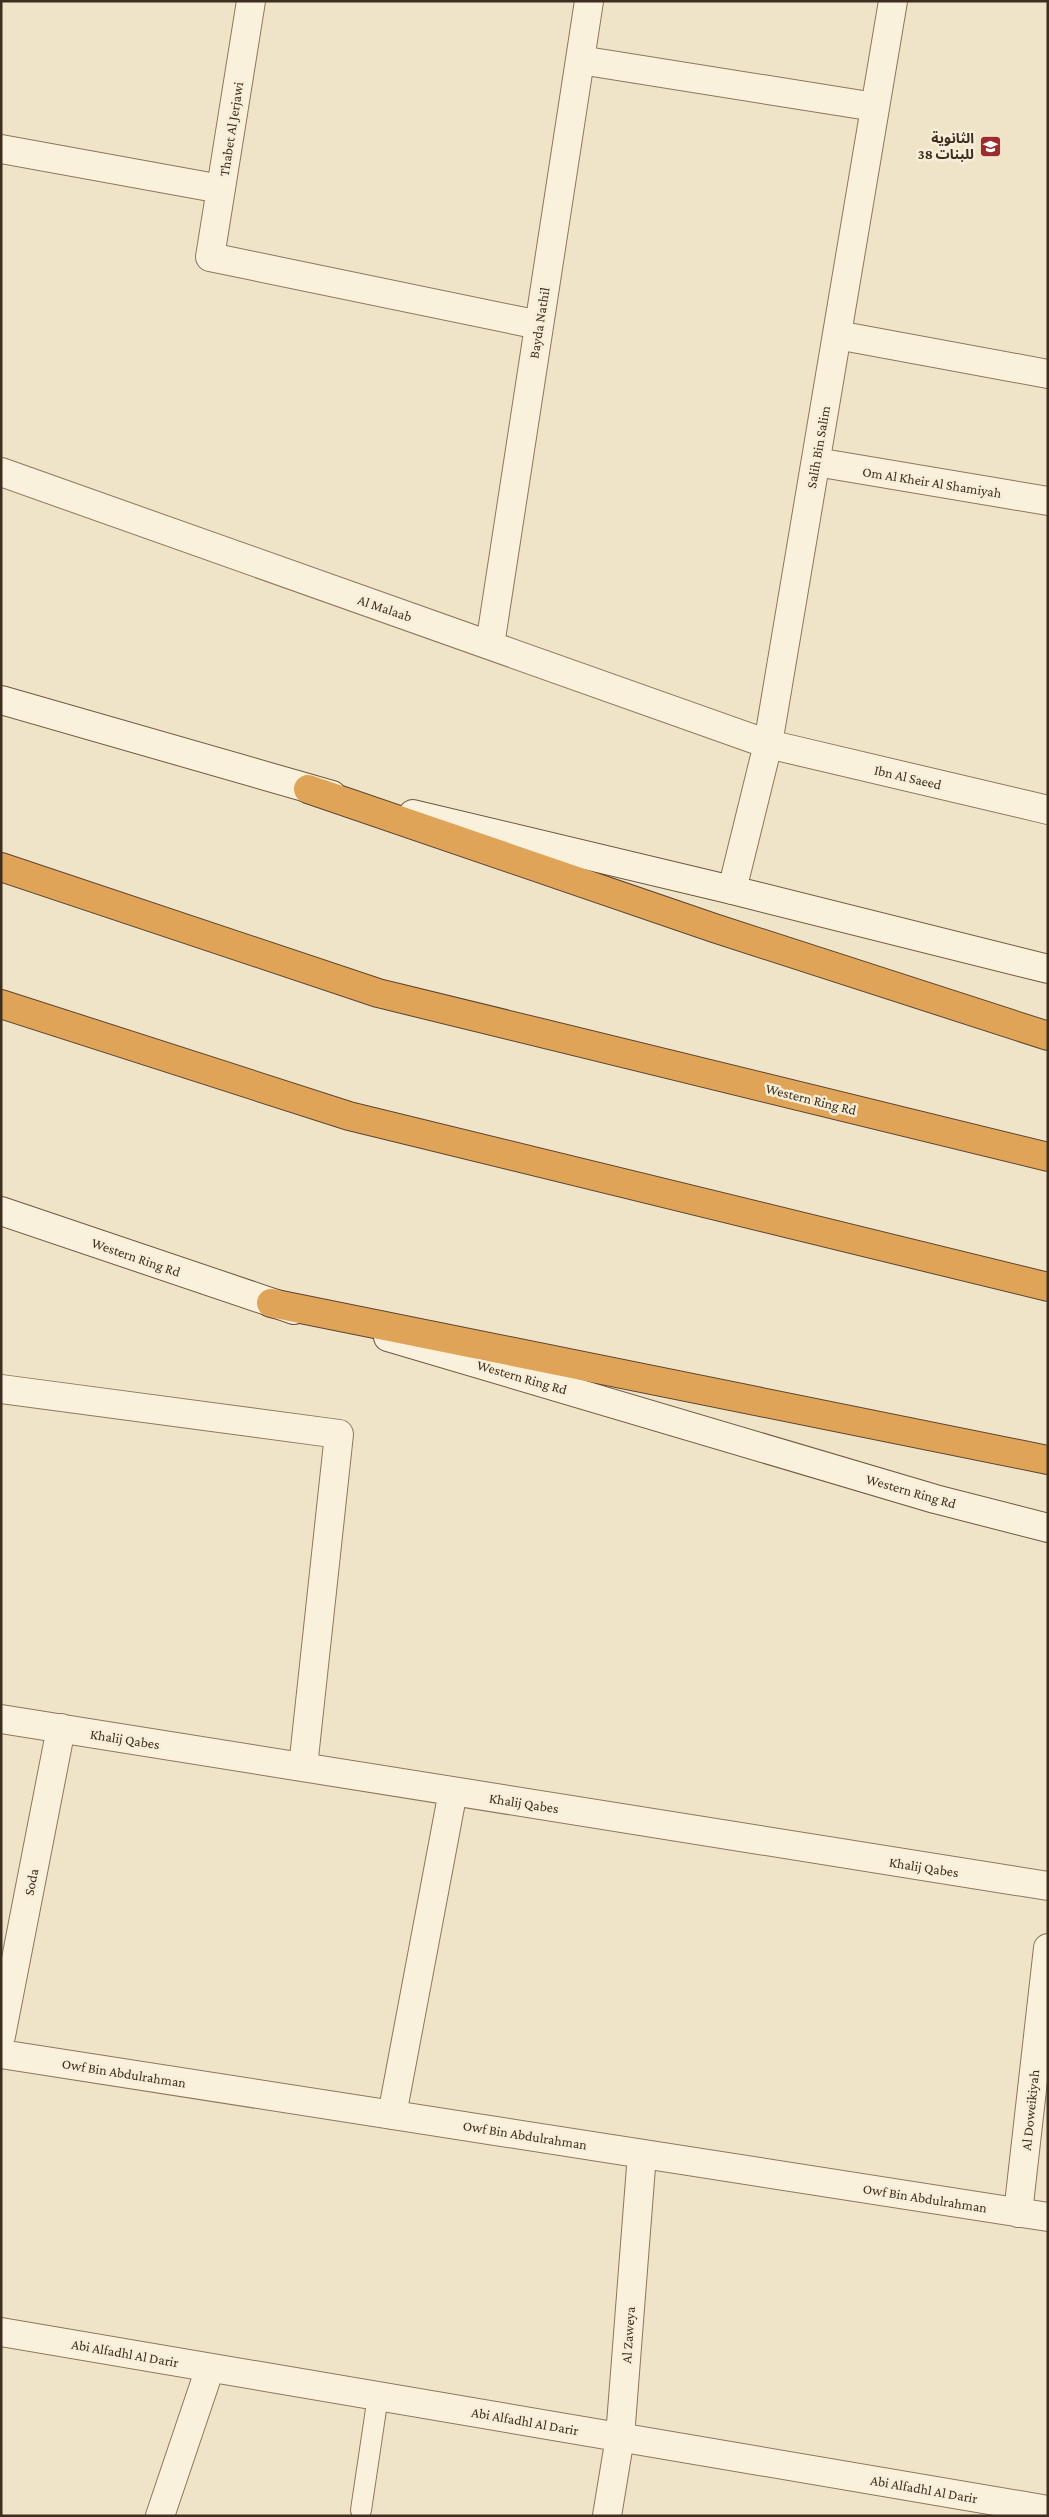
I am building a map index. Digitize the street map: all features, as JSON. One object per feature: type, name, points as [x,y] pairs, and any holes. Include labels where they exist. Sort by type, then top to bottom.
[{"type":"highway","points":[[308,789],[714,928],[1048,1036]]},
{"type":"highway","name":"Western Ring Rd","points":[[1,867],[378,993],[1048,1157]]},
{"type":"highway","points":[[1,1004],[350,1116],[1048,1287]]},
{"type":"highway","points":[[270,1303],[1048,1460]]},
{"type":"street","name":"Thabet Al Jerjawi","points":[[252,1],[210,257],[539,325]]},
{"type":"street","name":"Bayda Nathil","points":[[490,645],[588,1]]},
{"type":"street","name":"Salih Bin Salim","points":[[732,890],[768,744],[893,1]]},
{"type":"street","points":[[580,60],[875,107]]},
{"type":"street","points":[[1,149],[221,189]]},
{"type":"street","points":[[837,334],[1048,374]]},
{"type":"street","name":"Om Al Kheir Al Shamiyah","points":[[816,462],[1048,501]]},
{"type":"street","name":"Al Malaab","points":[[1,472],[768,744]]},
{"type":"street","points":[[1,700],[308,789],[732,890],[1048,969]]},
{"type":"street","name":"Ibn Al Saeed","points":[[768,744],[1048,810]]},
{"type":"street","name":"Western Ring Rd","points":[[1,1211],[270,1303],[936,1499],[1048,1528]]},
{"type":"street","points":[[1,1389],[339,1434],[303,1767]]},
{"type":"street","name":"Khalij Qabes","points":[[1,1719],[1048,1886]]},
{"type":"street","name":"Soda","points":[[1,2036],[61,1728]]},
{"type":"street","points":[[392,2115],[453,1791]]},
{"type":"street","name":"Al Doweikiyah","points":[[1018,2213],[1048,1948]]},
{"type":"street","name":"Owf Bin Abdulrahman","points":[[1,2054],[1048,2218]]},
{"type":"street","name":"Al Zaweya","points":[[608,2516],[620,2437],[642,2154]]},
{"type":"street","name":"Abi Alfadhl Al Darir","points":[[1,2332],[1048,2510]]},
{"type":"street","points":[[160,2516],[210,2368]]},
{"type":"lane","points":[[361,2510],[378,2396]]},
{"type":"place","name":"الثانوية 38 للبنات","points":[[990,146]]}]
